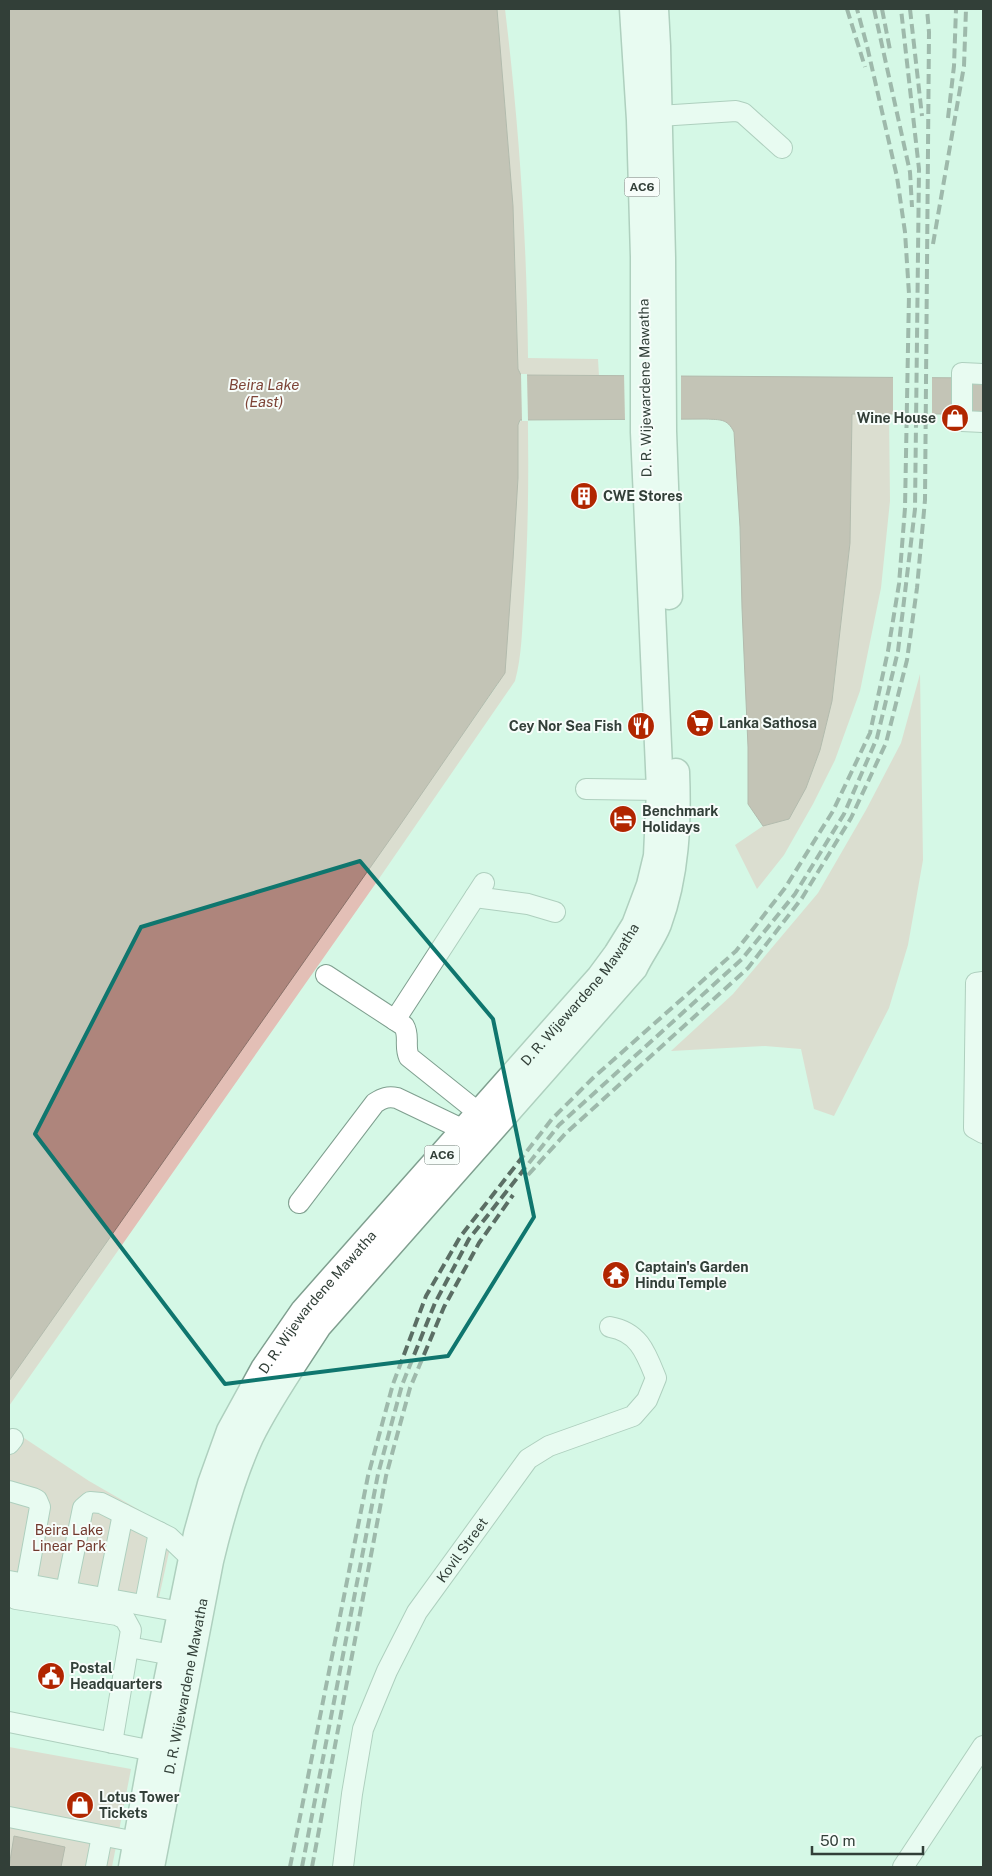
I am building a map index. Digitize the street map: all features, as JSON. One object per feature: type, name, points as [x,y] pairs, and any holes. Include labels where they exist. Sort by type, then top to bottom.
[{"type":"main road","name":"D. R. Wijewardene Mawatha","points":[[634,9],[654,366]]},
{"type":"main road","name":"D. R. Wijewardene Mawatha","points":[[134,1855],[192,1559],[211,1484],[230,1431],[264,1369],[304,1311],[465,1117],[600,977],[635,925],[650,884],[657,856],[660,790],[654,432],[659,116],[655,9]]},
{"type":"main road","name":"D. R. Wijewardene Mawatha","points":[[150,1867],[210,1561],[224,1512],[250,1437],[283,1379],[318,1326],[634,968],[657,925],[672,872],[678,813],[654,432]]},
{"type":"street","points":[[659,116],[736,111],[743,113],[782,148]]},
{"type":"street","points":[[983,374],[962,373],[962,421],[983,422]]},
{"type":"street","points":[[586,788],[660,790]]},
{"type":"street","points":[[395,1020],[480,890],[555,912]]},
{"type":"street","points":[[326,974],[404,1026],[407,1031],[405,1046],[409,1057],[465,1117]]},
{"type":"street","points":[[983,982],[976,983],[974,1128],[983,1133]]},
{"type":"street","points":[[299,1203],[375,1102],[382,1098],[390,1096],[465,1117]]},
{"type":"street","name":"Kovil Street","points":[[343,1867],[363,1729],[387,1672],[417,1612],[528,1459],[550,1446],[633,1416],[648,1400],[656,1378],[649,1360],[639,1342],[624,1329],[610,1327]]},
{"type":"street","points":[[9,1491],[33,1498],[40,1507],[17,1588]]},
{"type":"street","points":[[66,1591],[83,1508],[86,1504],[97,1501],[169,1537],[192,1559]]},
{"type":"street","points":[[106,1598],[123,1514]]},
{"type":"street","points":[[145,1604],[159,1532]]},
{"type":"street","points":[[17,1588],[66,1591],[181,1612]]},
{"type":"street","points":[[17,1588],[121,1616],[129,1624],[131,1630],[129,1647],[112,1743]]},
{"type":"street","points":[[129,1647],[172,1655]]},
{"type":"street","points":[[9,1722],[153,1751]]},
{"type":"street","points":[[903,1867],[983,1746]]},
{"type":"street","points":[[9,1817],[102,1836],[134,1855]]},
{"type":"street","points":[[96,1867],[102,1836]]},
{"type":"highlighted area","points":[[360,861],[493,1019],[534,1217],[448,1356],[225,1384],[35,1134],[141,927]]},
{"type":"green space","points":[[497,9],[505,9],[514,96],[524,227],[528,358],[598,359],[599,376],[527,375],[526,573],[519,662],[515,681],[376,883],[9,1406],[9,1381],[498,684],[518,478],[518,425],[522,419],[521,374],[518,369],[513,206]]},
{"type":"green space","points":[[852,414],[889,414],[890,501],[881,588],[860,691],[835,760],[784,855],[757,889],[735,845],[763,826],[789,819],[806,788],[820,750],[832,701],[850,543]]},
{"type":"green space","points":[[920,674],[923,860],[908,945],[889,1008],[834,1116],[814,1109],[801,1049],[765,1046],[671,1051],[733,994],[818,893],[866,810],[901,743]]},
{"type":"green space","name":"Beira Lake Linear Park","points":[[9,1428],[89,1481],[174,1530],[155,1615],[9,1588]]},
{"type":"green space","points":[[9,1747],[131,1769],[112,1867],[9,1867]]},
{"type":"water","name":"Beira Lake (East)","points":[[9,9],[497,9],[513,206],[518,369],[521,375],[983,378],[983,414],[852,414],[850,543],[832,701],[820,750],[806,788],[789,819],[763,826],[748,804],[748,747],[740,527],[734,432],[726,422],[706,419],[520,420],[518,425],[518,478],[505,673],[9,1381]]},
{"type":"water","points":[[14,1836],[65,1847],[61,1867],[9,1867]]},
{"type":"pier","points":[[624,373],[681,374],[681,421],[625,421]]},
{"type":"pier","points":[[521,374],[527,374],[528,421],[522,421]]},
{"type":"pier","points":[[893,375],[932,376],[932,416],[893,416]]},
{"type":"railway","points":[[847,9],[865,67]]},
{"type":"railway","points":[[290,1867],[368,1476],[393,1384],[426,1296],[460,1237],[552,1119],[593,1078],[736,951],[785,888],[833,811],[870,733],[888,651],[899,584],[905,508],[909,294],[905,232],[897,177],[857,9]]},
{"type":"railway","points":[[874,9],[910,172],[912,207]]},
{"type":"railway","points":[[882,9],[890,50]]},
{"type":"railway","points":[[302,1867],[378,1474],[402,1385],[435,1303],[469,1239],[559,1125],[742,959],[795,894],[844,814],[877,738],[898,651],[915,509],[919,169],[901,9]]},
{"type":"railway","points":[[910,9],[922,116]]},
{"type":"railway","points":[[528,1175],[565,1134],[748,968],[802,898],[851,818],[886,743],[907,660],[917,588],[925,500],[929,32],[927,9]]},
{"type":"railway","points":[[948,118],[954,66],[956,9]]},
{"type":"railway","points":[[933,244],[964,66],[966,9]]},
{"type":"railway","points":[[312,1867],[386,1476],[410,1388],[444,1307],[479,1243],[513,1195]]},
{"type":"place","name":"Wine House","points":[[955,418]]},
{"type":"place","name":"CWE Stores","points":[[584,496]]},
{"type":"place","name":"Lanka Sathosa","points":[[700,723]]},
{"type":"place","name":"Cey Nor Sea Fish","points":[[641,726]]},
{"type":"place","name":"Benchmark Holidays","points":[[623,819]]},
{"type":"place","name":"Captain's Garden Hindu Temple","points":[[616,1275]]},
{"type":"place","name":"Postal Headquarters","points":[[51,1676]]},
{"type":"place","name":"Lotus Tower Tickets","points":[[80,1805]]}]
